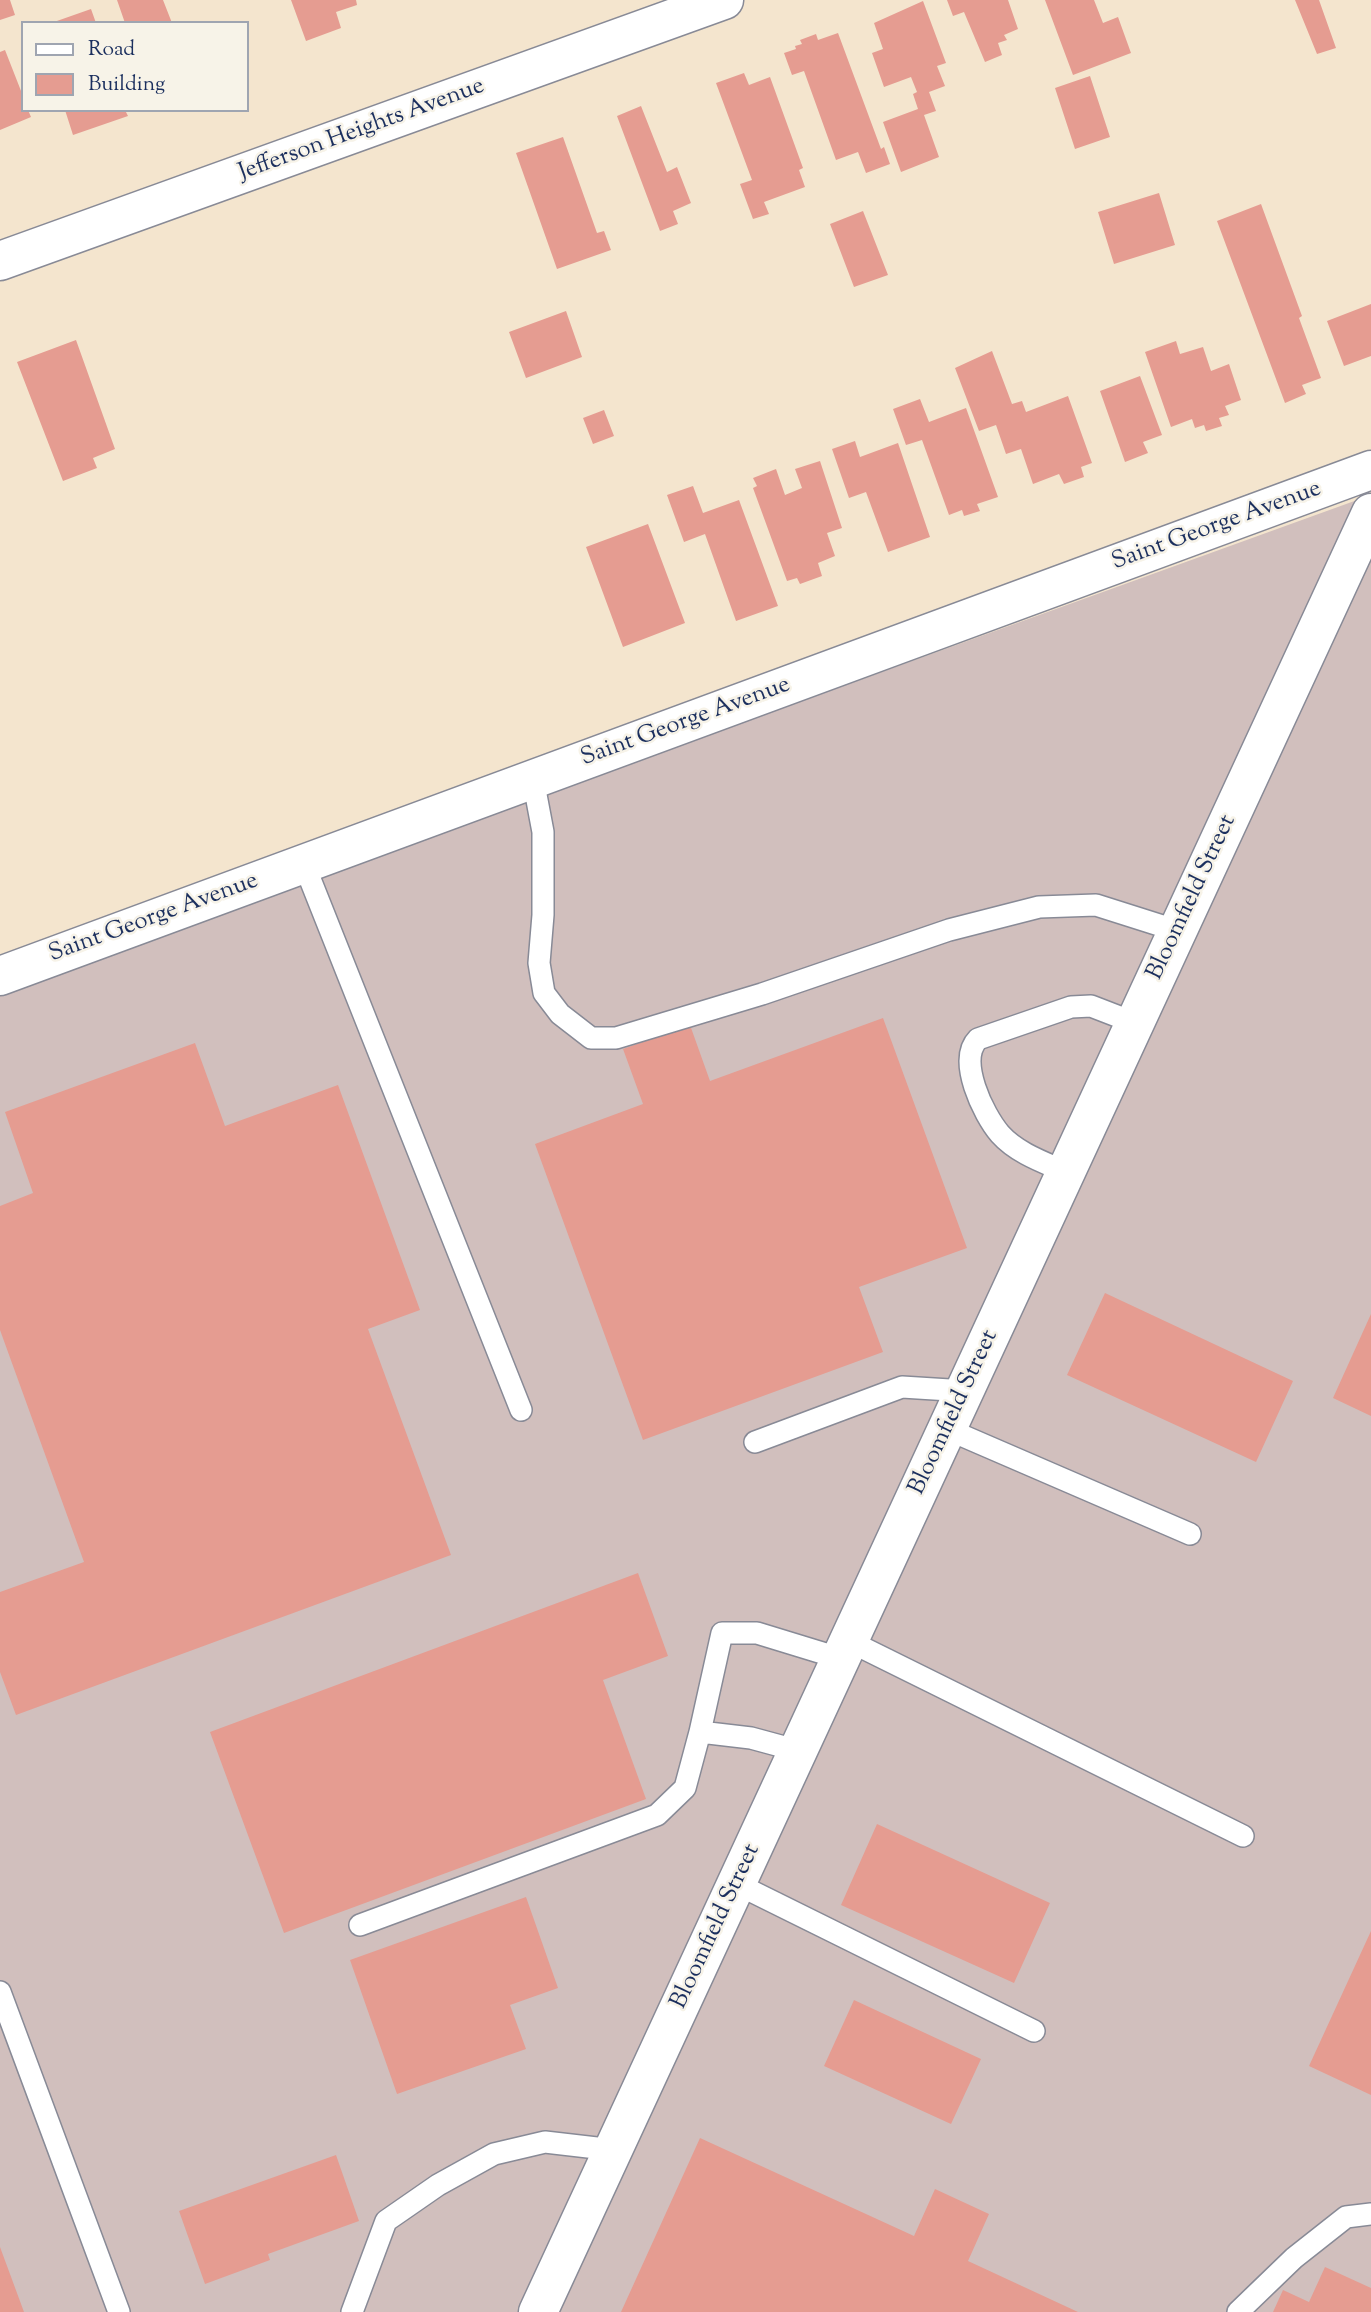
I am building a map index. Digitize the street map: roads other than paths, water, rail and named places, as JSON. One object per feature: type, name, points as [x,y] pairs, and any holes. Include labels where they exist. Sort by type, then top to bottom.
[{"type":"street","name":"Jefferson Heights Avenue","points":[[0,261],[724,0]]},
{"type":"street","name":"Saint George Avenue","points":[[0,976],[1371,470]]},
{"type":"street","name":"Bloomfield Street","points":[[538,2312],[1371,513]]},
{"type":"lane","points":[[533,779],[543,832],[544,915],[538,963],[544,993],[559,1014],[591,1038],[616,1038],[762,993],[949,930],[1040,907],[1096,905],[1178,931]]},
{"type":"lane","points":[[304,864],[521,1410]]},
{"type":"lane","points":[[1066,1172],[1024,1154],[999,1133],[972,1081],[968,1057],[971,1047],[978,1039],[1071,1007],[1091,1006],[1135,1023]]},
{"type":"lane","points":[[755,1442],[902,1387],[966,1391]]},
{"type":"lane","points":[[947,1429],[1190,1534]]},
{"type":"lane","points":[[360,1925],[657,1815],[685,1788],[722,1633],[757,1633],[846,1650],[1243,1836]]},
{"type":"lane","points":[[700,1732],[751,1738],[799,1751]]},
{"type":"lane","points":[[737,1884],[1034,2031]]},
{"type":"lane","points":[[0,1992],[120,2312]]},
{"type":"lane","points":[[352,2312],[386,2221],[438,2185],[494,2154],[545,2142],[614,2150]]},
{"type":"lane","points":[[1238,2312],[1294,2258],[1346,2217],[1371,2214]]}]
